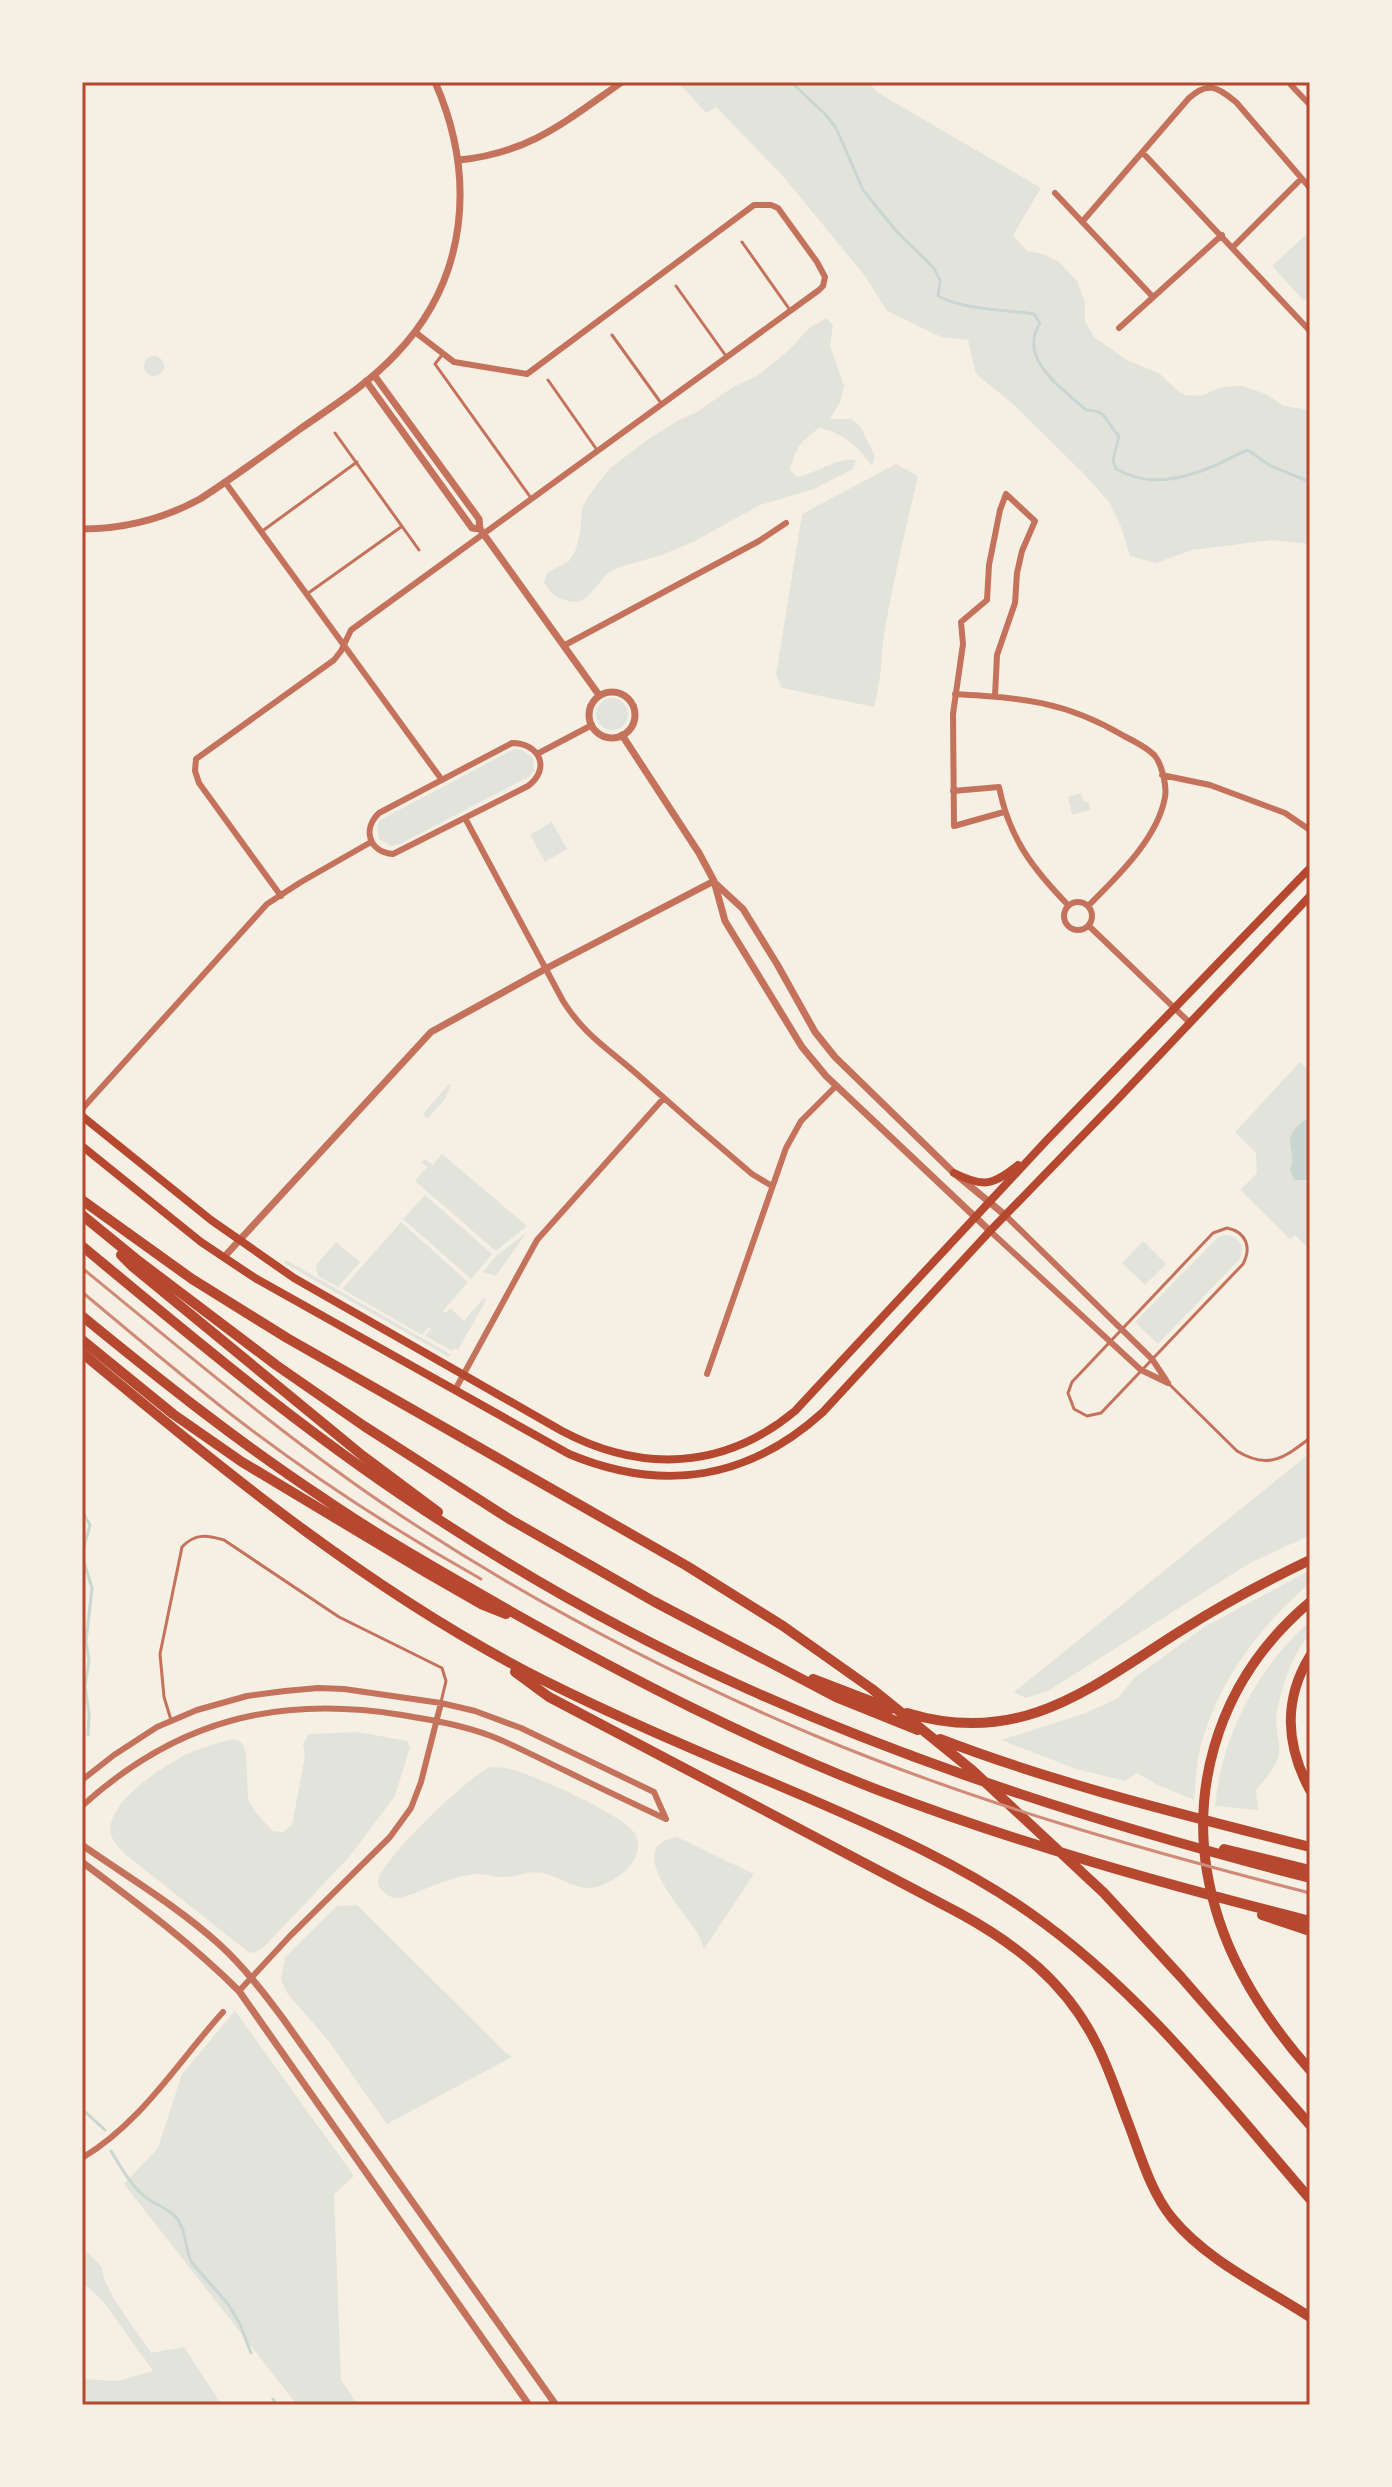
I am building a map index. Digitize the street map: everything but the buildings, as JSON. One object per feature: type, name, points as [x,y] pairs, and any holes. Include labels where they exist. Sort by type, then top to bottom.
[{"type":"highway","points":[[82,1200],[224,1300],[666,1553],[783,1626],[872,1689],[990,1786],[1104,1893],[1310,2125]]},
{"type":"highway","points":[[82,1215],[133,1267],[363,1456],[421,1498],[476,1544]]},
{"type":"highway","points":[[92,1224],[276,1365],[401,1450],[586,1564],[848,1702],[1024,1769],[1152,1807],[1310,1847]]},
{"type":"highway","points":[[82,1246],[296,1420],[376,1478],[476,1544],[605,1618],[702,1668],[773,1701],[912,1756],[1028,1797],[1310,1878]]},
{"type":"highway","points":[[82,1316],[219,1425],[321,1497],[541,1629],[706,1714],[875,1789],[1050,1850],[1310,1921]]},
{"type":"highway","points":[[82,1340],[173,1414],[269,1479],[481,1604],[541,1629]]},
{"type":"highway","points":[[82,1353],[298,1527],[389,1590],[485,1649],[616,1715],[913,1845],[1007,1897],[1073,1946],[1135,2001],[1310,2199]]},
{"type":"highway","points":[[785,1669],[926,1719],[968,1722],[1025,1716],[1083,1694],[1211,1613],[1310,1560]]},
{"type":"highway","points":[[1310,1602],[1267,1644],[1237,1690],[1213,1748],[1203,1797],[1202,1826],[1207,1873],[1220,1923],[1235,1959],[1276,2028],[1310,2070]]},
{"type":"highway","points":[[485,1649],[549,1697],[961,1914],[1031,1959],[1066,1995],[1092,2034],[1147,2172],[1171,2217],[1192,2239],[1220,2260],[1310,2317]]},
{"type":"highway","points":[[1310,1656],[1295,1685],[1290,1724],[1295,1756],[1310,1790]]},
{"type":"highway","points":[[1167,1839],[1242,1852],[1310,1870]]},
{"type":"highway","points":[[1196,1892],[1310,1931]]},
{"type":"main road","points":[[82,1116],[238,1241],[321,1294],[576,1438],[612,1453],[636,1458],[699,1457],[732,1449],[763,1435],[795,1411],[988,1202],[1310,868]]},
{"type":"main road","points":[[82,1146],[162,1212],[255,1278],[569,1454],[615,1471],[636,1475],[677,1476],[730,1467],[771,1450],[823,1412],[1005,1215],[1310,896]]},
{"type":"main road","points":[[954,1173],[982,1184],[996,1181],[1046,1141]]},
{"type":"street","points":[[82,529],[127,526],[187,506],[374,375],[415,332],[437,296],[454,246],[461,206],[459,160],[451,124],[435,82]]},
{"type":"street","points":[[459,160],[503,153],[537,140],[622,82]]},
{"type":"street","points":[[1291,85],[1310,105]]},
{"type":"street","points":[[1082,222],[1189,98],[1199,89],[1210,86],[1236,102],[1310,188]]},
{"type":"street","points":[[1143,153],[1310,331]]},
{"type":"street","points":[[1233,247],[1301,179]]},
{"type":"street","points":[[1055,193],[1153,297]]},
{"type":"street","points":[[281,896],[199,783],[195,771],[196,759],[334,660],[346,647],[351,630],[481,531],[819,290],[825,277],[778,208],[754,205],[527,374],[459,364],[415,332]]},
{"type":"street","points":[[1119,328],[1222,235]]},
{"type":"street","points":[[374,375],[479,519],[481,531],[599,695]]},
{"type":"street","points":[[366,381],[472,528],[481,531]]},
{"type":"street","points":[[225,482],[442,780]]},
{"type":"street","points":[[995,696],[997,655],[1015,603],[1022,551],[1035,521],[1006,494],[989,565],[987,600],[961,622],[963,644],[955,694],[954,826],[1004,812]]},
{"type":"street","points":[[565,645],[759,541],[786,523]]},
{"type":"street","points":[[614,692],[627,697],[632,703],[635,718],[628,731],[608,737],[596,731],[589,712],[599,695],[614,692]]},
{"type":"street","points":[[955,694],[995,696],[1076,711],[1104,724],[1155,756],[1166,794],[1160,814],[1121,874],[1089,905]]},
{"type":"street","points":[[537,754],[592,725]]},
{"type":"street","points":[[622,735],[714,881],[725,921],[802,1047],[836,1086],[974,1218],[1141,1370],[1168,1383]]},
{"type":"street","points":[[512,743],[530,746],[537,754],[541,767],[534,781],[465,818],[393,854],[376,848],[371,842],[369,830],[375,816],[442,780],[512,743]]},
{"type":"street","points":[[1162,775],[1210,785],[1285,813],[1310,830]]},
{"type":"street","points":[[953,791],[999,787],[1004,812],[1029,861],[1068,905]]},
{"type":"street","points":[[465,818],[563,1001],[579,1024],[600,1046],[752,1174],[772,1186]]},
{"type":"street","points":[[82,1109],[267,904],[371,842]]},
{"type":"street","points":[[224,1257],[431,1032],[714,881]]},
{"type":"street","points":[[714,881],[743,909],[824,1045],[954,1173],[1005,1215],[1152,1359],[1168,1383]]},
{"type":"street","points":[[1081,901],[1089,905],[1093,918],[1089,926],[1081,930],[1068,926],[1064,918],[1068,905],[1081,901]]},
{"type":"street","points":[[1089,926],[1190,1023]]},
{"type":"street","points":[[707,1374],[786,1148],[801,1121],[836,1086]]},
{"type":"street","points":[[455,1390],[537,1240],[663,1099]]},
{"type":"street","points":[[82,1780],[114,1755],[171,1720],[247,1696],[318,1688],[377,1692],[441,1703],[475,1711],[521,1728],[654,1792],[666,1819],[504,1741],[470,1729],[437,1721],[337,1707],[286,1710],[234,1719],[172,1742],[112,1779],[82,1806]]},
{"type":"street","points":[[239,1991],[390,1837],[411,1808],[421,1782],[441,1703]]},
{"type":"street","points":[[82,1845],[174,1908],[218,1944],[252,1978],[556,2405]]},
{"type":"street","points":[[82,1862],[157,1918],[239,1991],[529,2405]]},
{"type":"street","points":[[82,2158],[114,2137],[133,2119],[223,2012]]},
{"type":"lane","points":[[742,242],[790,310]]},
{"type":"lane","points":[[676,286],[726,356]]},
{"type":"lane","points":[[612,335],[661,403]]},
{"type":"lane","points":[[442,354],[435,364],[531,498]]},
{"type":"lane","points":[[548,380],[597,450]]},
{"type":"lane","points":[[335,433],[419,550]]},
{"type":"lane","points":[[261,532],[357,462]]},
{"type":"lane","points":[[307,594],[402,526]]},
{"type":"lane","points":[[1227,1228],[1245,1239],[1248,1250],[1243,1264],[1101,1413],[1087,1416],[1074,1409],[1068,1393],[1072,1382],[1121,1329],[1213,1233],[1227,1228]]},
{"type":"lane","points":[[1168,1383],[1237,1451],[1249,1458],[1279,1459],[1310,1438]]},
{"type":"lane","points":[[171,1720],[164,1697],[160,1654],[182,1547],[194,1537],[202,1536],[224,1540],[339,1617],[442,1668],[446,1681],[441,1703]]},
{"type":"shaded area","points":[[678,82],[868,82],[880,94],[1041,188],[1013,235],[1027,251],[1058,261],[1077,281],[1085,302],[1085,321],[1094,337],[1127,360],[1160,374],[1186,395],[1200,396],[1223,387],[1242,386],[1266,394],[1284,406],[1310,410],[1310,544],[1273,540],[1192,550],[1156,563],[1130,556],[1109,502],[1014,405],[976,374],[968,340],[941,337],[887,311],[865,276],[782,175],[716,107],[706,113]]},
{"type":"shaded area","points":[[1310,231],[1310,296],[1304,301],[1272,266]]},
{"type":"shaded area","points":[[827,318],[833,326],[830,346],[844,386],[840,402],[830,419],[851,419],[860,426],[875,456],[872,466],[850,442],[820,428],[800,445],[790,470],[797,477],[840,461],[856,460],[853,469],[814,489],[760,505],[695,541],[662,555],[620,567],[608,573],[587,597],[578,602],[558,598],[550,592],[544,582],[547,573],[569,561],[575,552],[582,509],[609,469],[677,421],[757,376],[789,350],[809,328]]},
{"type":"shaded area","points":[[154,356],[161,359],[164,366],[161,373],[154,376],[147,373],[144,366],[147,359]]},
{"type":"shaded area","points":[[896,464],[918,476],[884,634],[874,707],[782,688],[776,675],[802,514]]},
{"type":"shaded area","points":[[612,698],[624,702],[628,714],[624,726],[612,730],[600,726],[596,714],[600,702]]},
{"type":"shaded area","points":[[514,749],[522,750],[533,758],[534,771],[530,776],[400,844],[391,846],[379,839],[377,827],[380,820]]},
{"type":"shaded area","points":[[1081,793],[1084,802],[1089,802],[1090,810],[1072,815],[1068,797]]},
{"type":"shaded area","points":[[552,822],[567,849],[545,862],[530,835]]},
{"type":"shaded area","points":[[1300,1062],[1310,1071],[1310,1116],[1291,1137],[1290,1172],[1294,1179],[1310,1180],[1310,1250],[1295,1235],[1290,1239],[1240,1190],[1257,1173],[1256,1153],[1235,1132]]},
{"type":"shaded area","points":[[449,1084],[445,1099],[427,1119],[423,1114]]},
{"type":"shaded area","points":[[1310,1116],[1310,1180],[1294,1180],[1290,1171],[1291,1137],[1299,1124]]},
{"type":"shaded area","points":[[442,1154],[527,1226],[496,1251],[415,1181],[427,1167],[421,1162],[425,1159],[433,1165]]},
{"type":"shaded area","points":[[425,1195],[492,1254],[471,1279],[403,1219]]},
{"type":"shaded area","points":[[401,1222],[468,1282],[443,1311],[446,1313],[450,1308],[464,1321],[484,1298],[486,1300],[458,1350],[454,1348],[452,1351],[425,1336],[431,1329],[429,1327],[422,1335],[342,1289]]},
{"type":"shaded area","points":[[526,1233],[496,1276],[483,1272],[497,1255]]},
{"type":"shaded area","points":[[1224,1235],[1240,1242],[1240,1259],[1158,1344],[1135,1322],[1218,1237]]},
{"type":"shaded area","points":[[1143,1241],[1166,1264],[1145,1285],[1122,1263]]},
{"type":"shaded area","points":[[336,1242],[360,1262],[338,1287],[318,1276],[316,1265]]},
{"type":"shaded area","points":[[286,1260],[450,1354],[449,1357],[284,1263]]},
{"type":"shaded area","points":[[1310,1453],[1310,1535],[1250,1563],[1048,1691],[1026,1698],[1014,1692]]},
{"type":"shaded area","points":[[1310,1570],[1310,1583],[1258,1636],[1218,1698],[1199,1752],[1194,1800],[1137,1773],[1125,1781],[1076,1769],[1001,1740],[1083,1714],[1118,1698],[1134,1678],[1206,1626]]},
{"type":"shaded area","points":[[1310,1621],[1310,1635],[1297,1652],[1283,1687],[1276,1721],[1278,1758],[1256,1790],[1258,1810],[1215,1806],[1225,1754],[1245,1705],[1273,1660]]},
{"type":"shaded area","points":[[358,1732],[407,1741],[410,1747],[395,1796],[350,1856],[263,1948],[254,1953],[247,1951],[125,1854],[112,1837],[111,1822],[116,1811],[150,1777],[185,1755],[233,1739],[242,1743],[246,1752],[248,1799],[273,1831],[283,1832],[292,1825],[305,1756],[303,1744],[309,1734]]},
{"type":"shaded area","points":[[490,1767],[526,1774],[577,1796],[624,1823],[637,1838],[634,1860],[614,1879],[589,1888],[533,1872],[507,1877],[467,1875],[401,1898],[386,1894],[378,1882],[393,1856],[446,1802]]},
{"type":"shaded area","points":[[677,1837],[754,1874],[704,1949],[697,1932],[670,1896],[655,1866],[655,1853],[661,1843]]},
{"type":"shaded area","points":[[357,1905],[512,2057],[387,2124],[327,2039],[287,1993],[281,1980],[285,1957],[337,1906]]},
{"type":"shaded area","points":[[235,2011],[354,2176],[334,2194],[341,2380],[358,2405],[297,2405],[124,2184],[158,2148],[182,2074]]},
{"type":"shaded area","points":[[82,2247],[102,2267],[114,2299],[151,2353],[184,2347],[222,2405],[82,2405],[82,2379],[117,2381],[153,2371],[103,2301],[82,2282]]},
{"type":"waterway","points":[[791,82],[836,128],[863,190],[897,232],[933,267],[940,280],[938,296],[973,307],[1034,314],[1040,323],[1034,336],[1038,361],[1055,382],[1086,410],[1102,415],[1119,436],[1113,460],[1116,469],[1140,478],[1165,480],[1202,471],[1248,450],[1269,465],[1310,482]]},
{"type":"waterway","points":[[82,1511],[90,1525],[83,1559],[92,1588],[86,1641],[89,1661],[85,1686],[88,1735]]},
{"type":"waterway","points":[[82,2109],[105,2130]]},
{"type":"waterway","points":[[111,2151],[139,2192],[176,2217],[192,2263],[228,2304],[251,2353]]},
{"type":"waterway","points":[[273,2399],[276,2405]]},
{"type":"railway","points":[[82,1268],[276,1425],[356,1485],[497,1576],[654,1662],[816,1736],[937,1783],[1122,1842],[1310,1893]]},
{"type":"railway","points":[[82,1292],[258,1435],[383,1521],[481,1579]]}]
